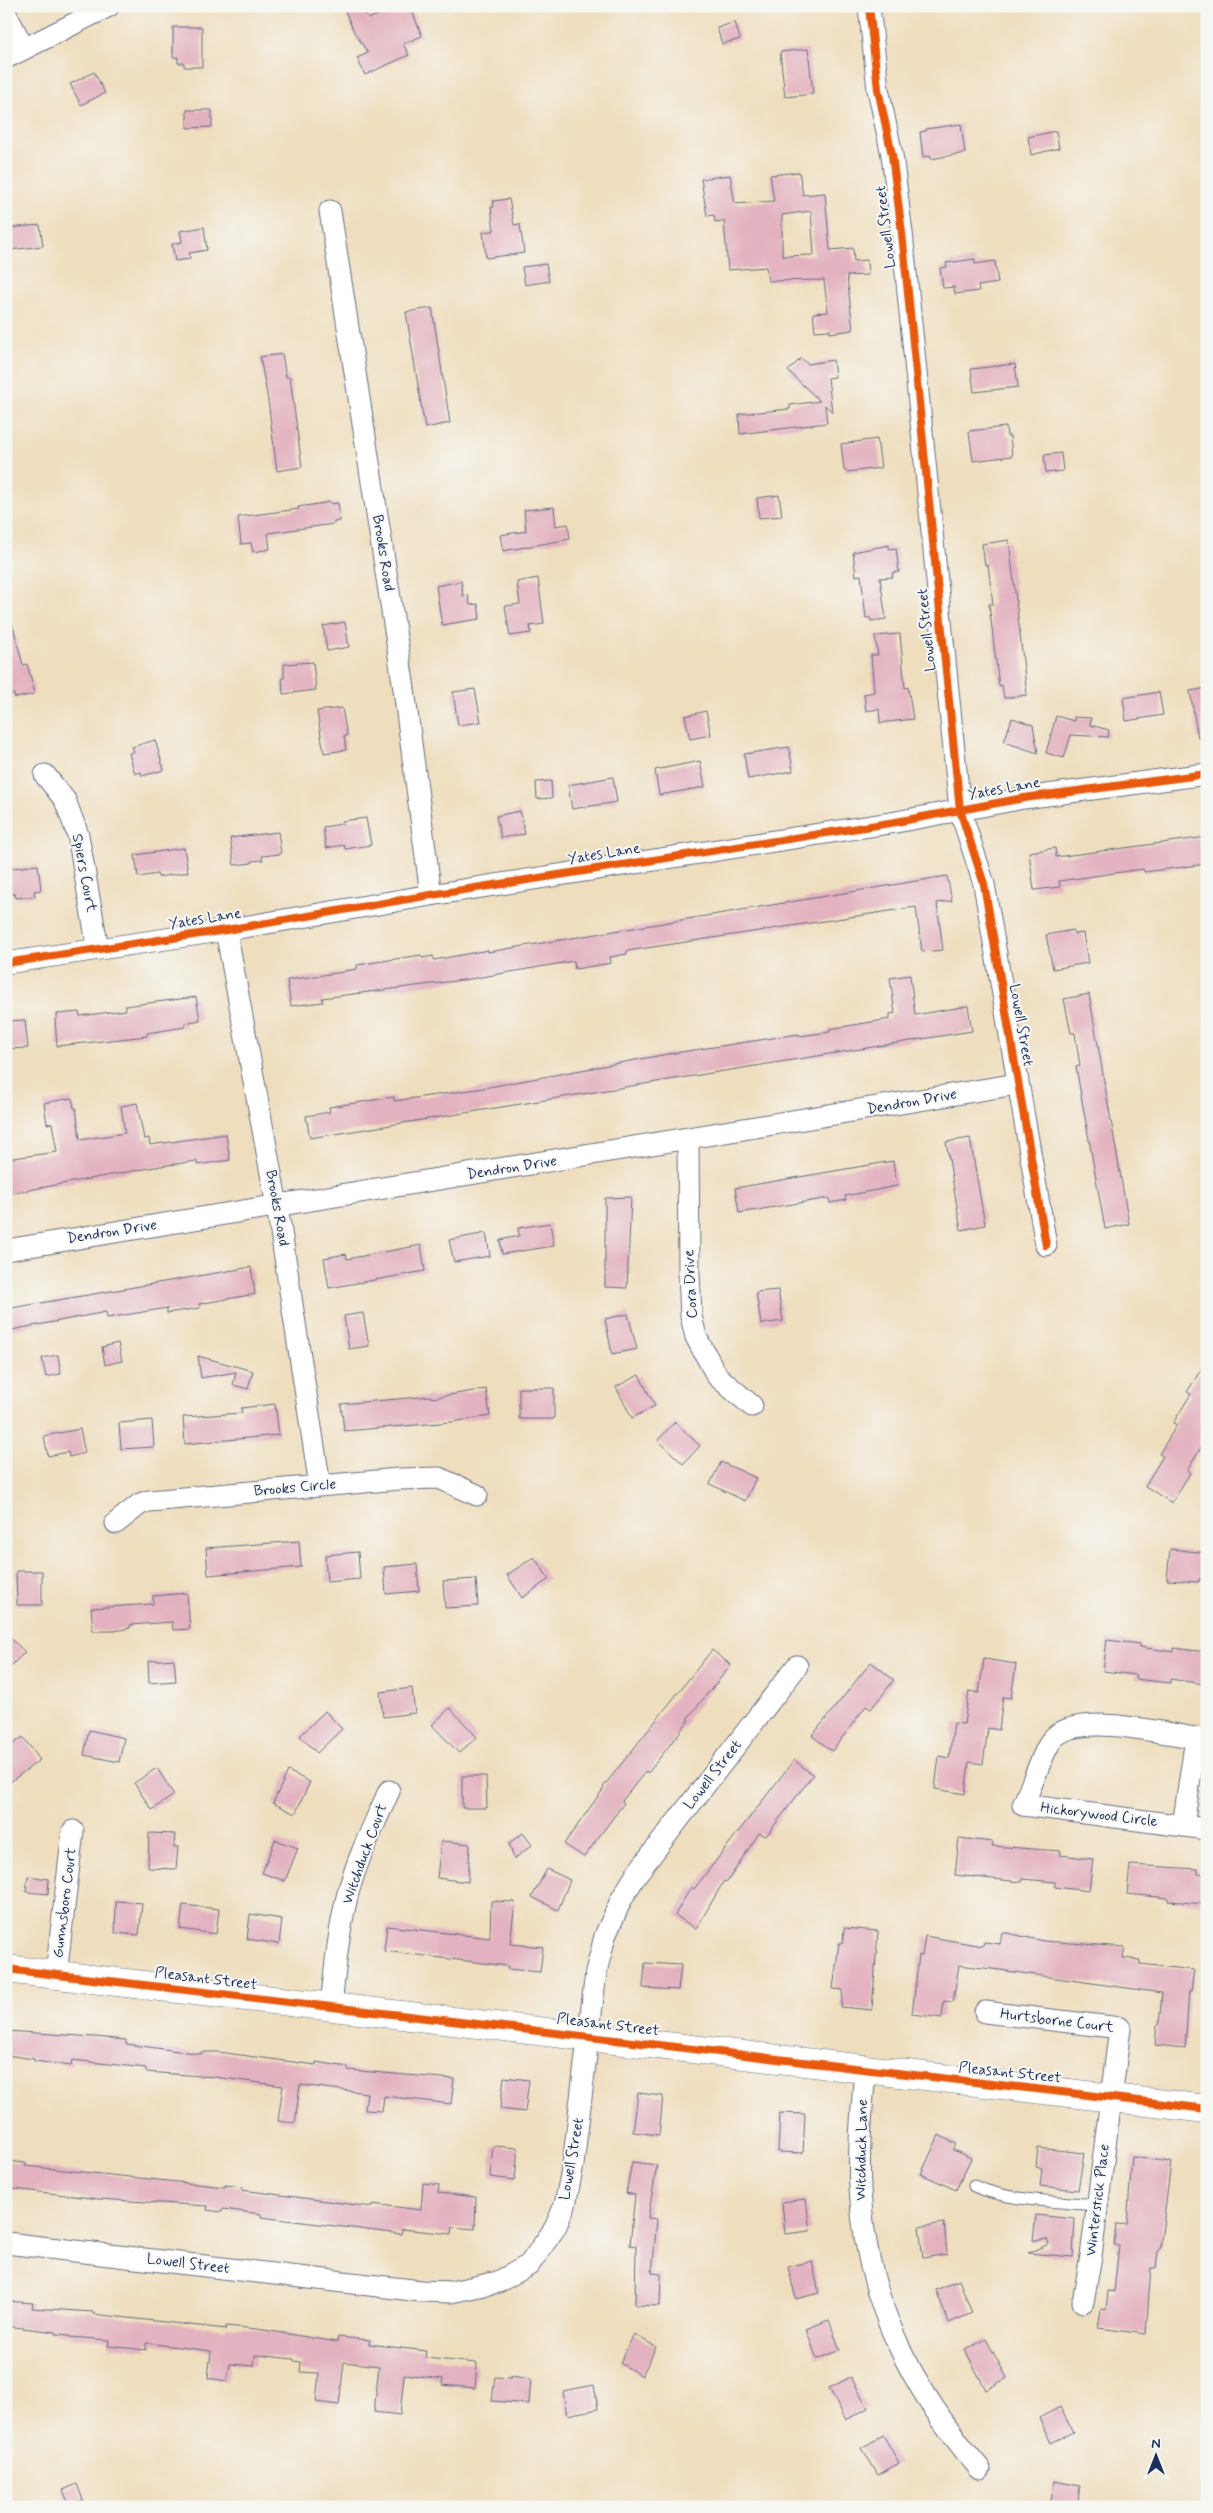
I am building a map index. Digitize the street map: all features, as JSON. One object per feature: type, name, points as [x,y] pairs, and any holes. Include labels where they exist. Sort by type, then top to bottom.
[{"type":"street","points":[[6,14],[15,54],[109,6]]},
{"type":"street","name":"Lowell Street","points":[[869,6],[878,90],[892,155],[902,234],[960,810],[984,884],[1046,1245]]},
{"type":"street","name":"Brooks Road","points":[[330,211],[403,682],[431,895]]},
{"type":"street","name":"Yates Lane","points":[[6,963],[226,930],[1024,798],[1207,774]]},
{"type":"street","name":"Spiers Court","points":[[45,775],[65,800],[78,835],[98,949]]},
{"type":"street","name":"Brooks Road","points":[[226,930],[277,1206],[320,1486]]},
{"type":"street","name":"Dendron Drive","points":[[6,1250],[1018,1084]]},
{"type":"street","name":"Cora Drive","points":[[688,1139],[689,1274],[691,1316],[696,1337],[717,1376],[752,1406]]},
{"type":"street","name":"Brooks Circle","points":[[116,1523],[140,1504],[148,1501],[320,1486],[439,1478],[477,1495]]},
{"type":"street","name":"Lowell Street","points":[[6,2243],[421,2291],[451,2292],[498,2282],[529,2265],[555,2228],[565,2205],[573,2165],[596,1972],[605,1936],[622,1898],[638,1872],[797,1666]]},
{"type":"street","name":"Hickorywood Circle","points":[[1183,1826],[1196,1738],[1113,1726],[1090,1724],[1072,1726],[1051,1740],[1023,1805],[1183,1826],[1207,1829]]},
{"type":"street","name":"Witchduck Court","points":[[331,2007],[338,1938],[348,1896],[363,1850],[389,1791]]},
{"type":"street","name":"Gunnsboro Court","points":[[56,1975],[73,1831]]},
{"type":"street","name":"Pleasant Street","points":[[6,1969],[1207,2109]]},
{"type":"street","name":"Hurtsborne Court","points":[[985,2012],[1120,2028],[1110,2098]]},
{"type":"street","name":"Witchduck Lane","points":[[865,2070],[859,2158],[860,2188],[867,2250],[881,2303],[910,2372],[952,2436],[980,2470]]},
{"type":"street","name":"Winterstick Place","points":[[1083,2302],[1098,2205],[1110,2098]]},
{"type":"lane","points":[[974,2186],[991,2194],[1098,2205]]},
{"type":"building","points":[[343,6],[362,6],[368,19],[398,6],[410,6],[422,36],[403,44],[409,55],[365,75],[357,58],[368,53],[354,32]]},
{"type":"building","points":[[735,22],[740,39],[722,44],[717,28]]},
{"type":"building","points":[[173,27],[202,27],[202,67],[184,67],[184,63],[178,63],[178,57],[173,57]]},
{"type":"building","points":[[808,49],[813,94],[785,97],[780,52]]},
{"type":"building","points":[[94,72],[105,93],[81,105],[70,84]]},
{"type":"building","points":[[187,110],[212,110],[212,127],[187,128]]},
{"type":"building","points":[[961,124],[965,153],[931,159],[930,156],[923,157],[920,132],[926,131],[926,129]]},
{"type":"building","points":[[1056,131],[1059,148],[1031,155],[1028,137]]},
{"type":"building","points":[[799,172],[803,195],[825,193],[830,250],[853,248],[854,261],[867,260],[868,275],[847,276],[853,330],[830,333],[830,330],[815,331],[813,313],[828,312],[824,280],[768,281],[766,267],[728,270],[724,221],[715,222],[714,215],[707,216],[701,179],[730,175],[735,204],[774,201],[770,175]],"holes":[[[811,211],[814,255],[782,256],[782,215]]]},
{"type":"building","points":[[509,199],[514,225],[520,224],[524,253],[486,258],[483,232],[494,231],[491,207],[494,207],[493,201]]},
{"type":"building","points":[[40,225],[43,246],[10,250],[8,228]]},
{"type":"building","points":[[204,227],[207,250],[189,253],[190,259],[175,261],[172,244],[182,242],[180,231]]},
{"type":"building","points":[[975,259],[975,264],[995,261],[998,283],[978,286],[979,291],[955,294],[954,287],[943,288],[940,268],[947,267],[946,263]]},
{"type":"building","points":[[546,264],[549,281],[525,285],[522,267]]},
{"type":"building","points":[[432,308],[450,423],[425,428],[406,312]]},
{"type":"building","points":[[282,354],[286,377],[290,377],[302,467],[277,471],[268,400],[260,357]]},
{"type":"building","points":[[801,358],[808,364],[833,360],[835,377],[828,378],[832,412],[825,405],[827,423],[740,434],[739,414],[790,409],[790,405],[820,401],[788,371]]},
{"type":"building","points":[[1015,364],[1018,387],[974,392],[971,369]]},
{"type":"building","points":[[1006,427],[1007,436],[1010,436],[1012,456],[973,461],[969,431]]},
{"type":"building","points":[[877,439],[881,468],[847,472],[844,470],[841,444]]},
{"type":"building","points":[[1061,453],[1063,471],[1046,473],[1044,455]]},
{"type":"building","points":[[779,495],[782,516],[759,518],[757,498]]},
{"type":"building","points":[[331,502],[331,504],[338,503],[340,521],[334,522],[334,524],[268,533],[270,549],[253,552],[251,543],[241,544],[238,517],[299,509],[298,507]]},
{"type":"building","points":[[554,507],[556,526],[568,524],[570,539],[503,551],[500,535],[526,531],[524,510]]},
{"type":"building","points":[[1009,540],[1027,695],[1004,698],[1002,685],[999,686],[989,604],[993,604],[988,565],[985,565],[982,544]]},
{"type":"building","points":[[889,545],[889,549],[896,548],[899,572],[892,573],[893,577],[880,578],[886,619],[871,621],[871,618],[866,618],[861,575],[856,576],[853,552]]},
{"type":"building","points":[[538,578],[544,624],[530,626],[531,633],[510,636],[505,606],[520,604],[517,582]]},
{"type":"building","points":[[461,581],[463,596],[468,595],[470,605],[478,604],[480,619],[442,625],[436,586]]},
{"type":"building","points":[[345,622],[349,647],[327,651],[323,626]]},
{"type":"building","points":[[6,623],[12,623],[23,665],[27,664],[34,694],[15,698],[14,694],[6,697]]},
{"type":"building","points":[[900,634],[905,688],[908,687],[913,719],[880,723],[879,709],[866,711],[864,694],[874,692],[871,655],[878,655],[875,636]]},
{"type":"building","points":[[313,662],[316,690],[283,694],[282,678],[284,678],[284,664]]},
{"type":"building","points":[[1207,688],[1207,737],[1198,738],[1190,691]]},
{"type":"building","points":[[475,689],[481,722],[458,725],[453,692]]},
{"type":"building","points":[[1159,692],[1163,715],[1126,721],[1123,698]]},
{"type":"building","points":[[342,708],[347,736],[344,736],[346,750],[324,753],[317,711]]},
{"type":"building","points":[[706,711],[711,735],[690,739],[685,716]]},
{"type":"building","points":[[1056,716],[1074,721],[1074,717],[1091,718],[1090,725],[1109,730],[1108,737],[1071,735],[1064,758],[1046,753]]},
{"type":"building","points":[[1012,718],[1033,725],[1038,753],[1004,742]]},
{"type":"building","points":[[155,740],[164,770],[142,776],[141,772],[135,774],[129,753],[134,752],[132,747]]},
{"type":"building","points":[[789,747],[793,771],[748,779],[744,754]]},
{"type":"building","points":[[700,761],[705,787],[659,795],[655,770]]},
{"type":"building","points":[[613,777],[617,802],[572,809],[568,785]]},
{"type":"building","points":[[551,781],[552,798],[537,799],[536,782]]},
{"type":"building","points":[[520,811],[525,834],[501,838],[496,816]]},
{"type":"building","points":[[366,818],[371,845],[345,849],[344,845],[326,848],[323,827],[342,824],[342,821]]},
{"type":"building","points":[[278,832],[281,854],[262,856],[263,860],[234,865],[230,838]]},
{"type":"building","points":[[1207,837],[1207,864],[1144,872],[1143,869],[1059,881],[1060,887],[1034,890],[1029,852],[1055,848],[1056,857]]},
{"type":"building","points":[[184,848],[188,872],[158,877],[157,874],[138,877],[135,855]]},
{"type":"building","points":[[38,865],[41,890],[34,891],[35,896],[16,898],[15,894],[6,893],[6,869]]},
{"type":"building","points":[[947,876],[952,901],[937,903],[943,950],[922,952],[916,907],[627,951],[627,954],[610,957],[611,963],[575,969],[574,961],[470,979],[322,998],[323,1002],[291,1006],[287,980],[344,972],[357,969],[357,965],[421,955],[422,958],[433,956],[434,960],[488,950],[488,952]]},
{"type":"building","points":[[1073,930],[1074,934],[1083,933],[1088,963],[1053,969],[1046,935]]},
{"type":"building","points":[[910,975],[915,1015],[968,1006],[972,1031],[310,1138],[306,1116],[330,1112],[329,1107],[394,1097],[394,1101],[478,1089],[668,1054],[799,1034],[799,1036],[830,1032],[829,1029],[890,1019],[890,1014],[895,1013],[890,978]]},
{"type":"building","points":[[1089,994],[1129,1224],[1105,1229],[1076,1067],[1080,1066],[1075,1033],[1071,1033],[1064,999]]},
{"type":"building","points":[[196,997],[200,1020],[185,1023],[185,1027],[147,1033],[147,1036],[57,1046],[55,1019],[57,1019],[57,1014],[79,1012],[80,1016],[126,1010],[125,1006]]},
{"type":"building","points":[[25,1020],[28,1048],[6,1049],[6,1021]]},
{"type":"building","points":[[72,1098],[74,1108],[76,1108],[80,1140],[125,1133],[121,1106],[137,1103],[144,1139],[149,1138],[150,1145],[226,1134],[230,1160],[197,1165],[197,1161],[161,1166],[6,1194],[6,1159],[57,1152],[52,1123],[47,1124],[44,1103]]},
{"type":"building","points":[[970,1138],[985,1225],[961,1230],[946,1142]]},
{"type":"building","points":[[893,1161],[897,1186],[845,1196],[846,1200],[830,1203],[829,1198],[739,1213],[735,1188]]},
{"type":"building","points":[[631,1197],[627,1288],[605,1287],[605,1198]]},
{"type":"building","points":[[550,1223],[554,1246],[502,1254],[500,1240],[519,1236],[518,1228]]},
{"type":"building","points":[[486,1233],[490,1256],[454,1262],[449,1240]]},
{"type":"building","points":[[421,1245],[425,1271],[329,1288],[324,1258],[346,1254],[347,1259]]},
{"type":"building","points":[[251,1267],[255,1294],[199,1304],[200,1308],[167,1313],[167,1308],[107,1318],[106,1312],[6,1331],[6,1309]]},
{"type":"building","points":[[778,1290],[783,1321],[761,1324],[756,1292]]},
{"type":"building","points":[[363,1313],[369,1346],[349,1349],[344,1316]]},
{"type":"building","points":[[628,1314],[637,1349],[612,1354],[605,1319]]},
{"type":"building","points":[[118,1343],[122,1361],[105,1365],[102,1347]]},
{"type":"building","points":[[58,1355],[61,1374],[46,1377],[42,1358]]},
{"type":"building","points":[[198,1356],[253,1371],[248,1389],[233,1385],[236,1372],[201,1378]]},
{"type":"building","points":[[1207,1360],[1207,1429],[1201,1439],[1205,1441],[1187,1471],[1190,1473],[1172,1503],[1145,1486],[1163,1456],[1159,1454],[1177,1425],[1173,1423],[1191,1394],[1187,1392]]},
{"type":"building","points":[[639,1375],[655,1406],[632,1418],[616,1387]]},
{"type":"building","points":[[519,1388],[554,1388],[554,1419],[519,1419]]},
{"type":"building","points":[[486,1389],[490,1416],[452,1422],[344,1431],[341,1404],[431,1396],[431,1398]]},
{"type":"building","points":[[275,1404],[279,1435],[185,1444],[183,1417],[242,1413],[241,1408]]},
{"type":"building","points":[[152,1420],[154,1447],[121,1449],[119,1423]]},
{"type":"building","points":[[675,1422],[700,1446],[683,1464],[658,1440]]},
{"type":"building","points":[[80,1429],[85,1453],[69,1457],[68,1452],[48,1456],[44,1436]]},
{"type":"building","points":[[721,1462],[756,1478],[745,1501],[710,1484]]},
{"type":"building","points":[[299,1541],[301,1567],[208,1575],[206,1548]]},
{"type":"building","points":[[1170,1549],[1207,1553],[1207,1580],[1199,1579],[1199,1582],[1167,1580]]},
{"type":"building","points":[[358,1552],[360,1579],[327,1582],[325,1555]]},
{"type":"building","points":[[534,1557],[549,1579],[522,1598],[507,1575]]},
{"type":"building","points":[[417,1564],[419,1591],[386,1594],[384,1567]]},
{"type":"building","points":[[16,1571],[42,1571],[42,1605],[17,1605]]},
{"type":"building","points":[[476,1579],[478,1606],[445,1608],[443,1581]]},
{"type":"building","points":[[187,1593],[190,1629],[173,1630],[172,1622],[130,1625],[130,1628],[115,1631],[93,1631],[91,1608],[153,1604],[153,1596]]},
{"type":"building","points":[[6,1634],[25,1652],[6,1671]]},
{"type":"building","points":[[1107,1640],[1140,1644],[1140,1647],[1173,1652],[1173,1648],[1207,1652],[1207,1682],[1204,1684],[1170,1679],[1170,1683],[1135,1679],[1136,1675],[1103,1671]]},
{"type":"building","points":[[712,1650],[731,1665],[687,1719],[689,1720],[648,1773],[646,1771],[622,1801],[624,1803],[584,1857],[564,1844],[603,1787]]},
{"type":"building","points":[[174,1659],[176,1681],[149,1683],[148,1661]]},
{"type":"building","points":[[984,1659],[1016,1664],[1011,1698],[1003,1697],[999,1730],[988,1728],[983,1764],[969,1762],[965,1794],[935,1789],[939,1756],[949,1758],[954,1723],[964,1724],[969,1691],[979,1693]]},
{"type":"building","points":[[871,1662],[894,1680],[871,1709],[866,1706],[832,1751],[812,1736]]},
{"type":"building","points":[[412,1688],[415,1713],[383,1717],[380,1692]]},
{"type":"building","points":[[450,1708],[477,1737],[459,1753],[432,1725]]},
{"type":"building","points":[[325,1711],[342,1729],[317,1753],[300,1736]]},
{"type":"building","points":[[89,1730],[124,1738],[119,1762],[84,1755]]},
{"type":"building","points":[[23,1737],[40,1760],[6,1785],[6,1749]]},
{"type":"building","points":[[794,1760],[813,1775],[766,1836],[759,1833],[727,1882],[724,1881],[696,1929],[675,1915],[691,1887],[694,1889]]},
{"type":"building","points":[[157,1768],[174,1795],[152,1810],[134,1783]]},
{"type":"building","points":[[288,1771],[310,1782],[295,1814],[273,1803]]},
{"type":"building","points":[[462,1776],[486,1776],[487,1808],[462,1808]]},
{"type":"building","points":[[149,1833],[175,1834],[174,1847],[178,1847],[176,1869],[148,1868]]},
{"type":"building","points":[[523,1833],[532,1845],[514,1859],[509,1843]]},
{"type":"building","points":[[959,1838],[993,1842],[992,1846],[1061,1851],[1060,1855],[1093,1859],[1089,1891],[1055,1887],[1055,1882],[1023,1879],[1022,1882],[955,1875]]},
{"type":"building","points":[[275,1840],[298,1848],[285,1881],[262,1873]]},
{"type":"building","points":[[441,1841],[470,1844],[468,1882],[437,1878]]},
{"type":"building","points":[[1130,1865],[1198,1869],[1198,1874],[1207,1875],[1207,1904],[1168,1901],[1168,1898],[1127,1894]]},
{"type":"building","points":[[547,1869],[570,1880],[558,1910],[532,1897]]},
{"type":"building","points":[[28,1876],[49,1879],[48,1894],[26,1892]]},
{"type":"building","points":[[116,1901],[142,1903],[139,1935],[115,1933]]},
{"type":"building","points":[[491,1901],[515,1902],[510,1944],[543,1947],[540,1972],[507,1969],[508,1966],[384,1951],[387,1926],[490,1938]]},
{"type":"building","points":[[183,1905],[219,1909],[216,1934],[180,1929]]},
{"type":"building","points":[[250,1914],[282,1919],[279,1944],[247,1939]]},
{"type":"building","points":[[844,1928],[878,1931],[872,2010],[841,2007],[843,1990],[833,1989],[839,1943],[843,1943]]},
{"type":"building","points":[[1002,1932],[1044,1941],[1125,1947],[1123,1958],[1140,1960],[1140,1964],[1194,1970],[1191,1991],[1189,1991],[1185,2048],[1155,2045],[1162,1993],[1000,1970],[959,1965],[953,2002],[944,2001],[942,2018],[912,2014],[919,1955],[922,1956],[925,1936],[983,1946],[984,1942],[1000,1944]]},
{"type":"building","points":[[645,1963],[681,1965],[678,1990],[643,1988]]},
{"type":"building","points":[[6,2031],[126,2040],[126,2044],[201,2054],[201,2052],[218,2052],[316,2065],[316,2062],[348,2067],[348,2070],[454,2079],[451,2104],[384,2096],[382,2111],[365,2110],[367,2093],[300,2085],[295,2123],[278,2121],[283,2086],[215,2077],[146,2072],[146,2068],[72,2060],[71,2066],[34,2061],[34,2059],[6,2055]]},
{"type":"building","points":[[504,2077],[529,2080],[525,2112],[500,2109]]},
{"type":"building","points":[[638,2093],[663,2096],[659,2135],[633,2132]]},
{"type":"building","points":[[780,2113],[805,2114],[803,2153],[778,2152]]},
{"type":"building","points":[[939,2135],[956,2144],[953,2150],[971,2158],[956,2190],[921,2174]]},
{"type":"building","points":[[493,2146],[518,2148],[515,2180],[490,2177]]},
{"type":"building","points":[[1038,2148],[1084,2153],[1078,2190],[1040,2186],[1042,2168],[1036,2167]]},
{"type":"building","points":[[1132,2157],[1171,2162],[1160,2249],[1158,2249],[1156,2268],[1151,2268],[1146,2334],[1098,2328],[1101,2309],[1106,2310],[1108,2291],[1114,2292],[1119,2245],[1114,2245],[1116,2225],[1127,2224]]},
{"type":"building","points":[[6,2161],[26,2163],[25,2166],[225,2187],[225,2185],[243,2187],[242,2190],[372,2207],[372,2204],[421,2210],[423,2183],[439,2185],[438,2193],[476,2197],[475,2229],[452,2227],[451,2234],[402,2229],[401,2234],[261,2217],[261,2214],[223,2209],[222,2212],[207,2210],[208,2206],[99,2199],[6,2188]]},
{"type":"building","points":[[632,2162],[657,2165],[648,2218],[657,2219],[652,2273],[661,2274],[660,2306],[635,2305],[636,2246],[630,2245],[635,2195],[626,2193]]},
{"type":"building","points":[[806,2199],[810,2231],[785,2234],[782,2202]]},
{"type":"building","points":[[1036,2215],[1075,2219],[1073,2257],[1028,2253],[1049,2244],[1047,2239],[1033,2241]]},
{"type":"building","points":[[944,2223],[947,2254],[923,2258],[919,2227]]},
{"type":"building","points":[[812,2261],[819,2293],[796,2299],[788,2267]]},
{"type":"building","points":[[959,2280],[972,2313],[949,2323],[936,2290]]},
{"type":"building","points":[[6,2301],[33,2303],[32,2308],[93,2312],[93,2314],[226,2329],[226,2326],[258,2329],[337,2342],[338,2337],[370,2340],[369,2344],[426,2351],[425,2358],[477,2363],[475,2388],[442,2385],[443,2379],[404,2374],[400,2415],[374,2412],[379,2366],[344,2362],[339,2405],[316,2402],[319,2373],[300,2372],[301,2362],[294,2361],[294,2359],[255,2355],[254,2366],[230,2364],[227,2381],[208,2378],[211,2351],[146,2343],[146,2350],[108,2346],[109,2340],[69,2337],[69,2335],[56,2334],[56,2332],[6,2326]]},
{"type":"building","points":[[829,2320],[840,2350],[817,2359],[806,2329]]},
{"type":"building","points":[[634,2334],[656,2347],[642,2376],[620,2363]]},
{"type":"building","points":[[986,2339],[1007,2378],[986,2390],[965,2350]]},
{"type":"building","points":[[511,2376],[531,2379],[529,2404],[492,2401],[495,2377],[511,2378]]},
{"type":"building","points":[[851,2377],[868,2408],[846,2420],[829,2388]]},
{"type":"building","points":[[594,2385],[598,2409],[567,2415],[563,2391]]},
{"type":"building","points":[[1060,2407],[1073,2432],[1051,2443],[1039,2418]]},
{"type":"building","points":[[883,2435],[899,2463],[878,2475],[862,2448]]},
{"type":"building","points":[[1054,2481],[1080,2486],[1077,2507],[1050,2507]]},
{"type":"building","points":[[77,2484],[83,2500],[69,2505],[63,2490]]},
{"type":"cycle path","points":[[869,6],[878,89],[892,155],[902,233],[960,810],[984,884],[1046,1245]]},
{"type":"cycle path","points":[[6,963],[226,930],[431,895],[896,822],[1024,798],[1207,774]]},
{"type":"cycle path","points":[[6,1969],[1207,2109]]}]
